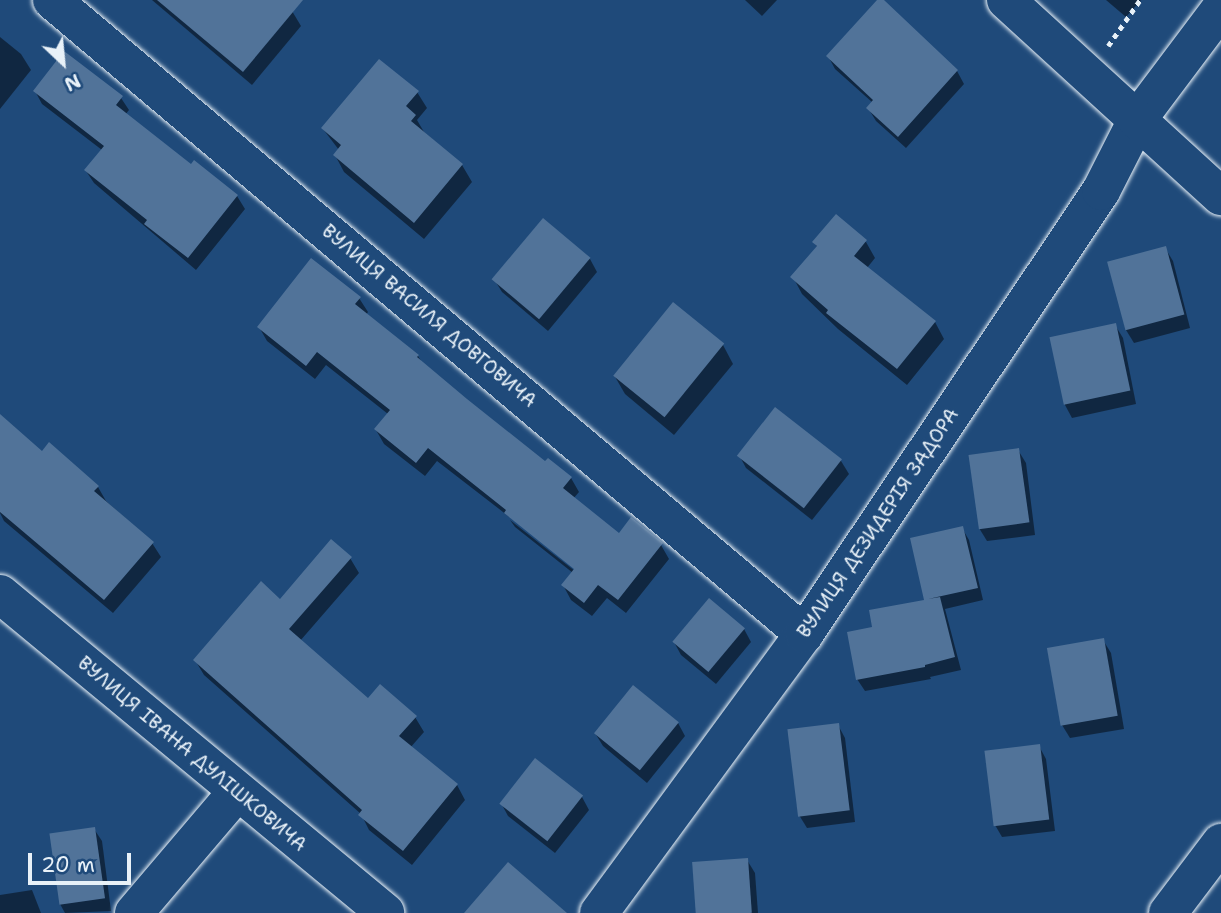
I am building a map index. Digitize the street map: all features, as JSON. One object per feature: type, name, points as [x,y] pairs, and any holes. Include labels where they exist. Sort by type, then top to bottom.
[{"type":"street","name":"ВУЛИЦЯ ВАСИЛЯ ДОВГОВИЧА","points":[[52,0],[804,634]]},
{"type":"street","points":[[1006,0],[1221,196]]},
{"type":"street","name":"ВУЛИЦЯ ДЕЗИДЕРІЯ ЗАДОРА","points":[[599,913],[804,634],[1101,191],[1137,120],[1221,8]]},
{"type":"street","name":"ВУЛИЦЯ ІВАНА ДУЛІШКОВИЧА","points":[[0,594],[385,913]]},
{"type":"street","points":[[134,913],[237,792]]},
{"type":"street","points":[[1168,913],[1221,844]]},
{"type":"path","points":[[1117,33],[1124,18],[1140,0]]},
{"type":"building","points":[[157,0],[303,0],[243,72]]},
{"type":"building","points":[[877,0],[884,0],[958,70],[898,137],[866,108],[873,100],[826,56]]},
{"type":"building","points":[[64,51],[123,96],[116,105],[191,164],[194,160],[238,195],[188,258],[144,224],[147,220],[84,170],[104,146],[33,91]]},
{"type":"building","points":[[379,59],[419,91],[406,106],[416,115],[411,121],[463,164],[414,223],[333,155],[341,145],[321,128]]},
{"type":"building","points":[[836,214],[867,240],[854,256],[936,321],[897,369],[826,313],[828,310],[790,277],[817,246],[812,242]]},
{"type":"building","points":[[543,218],[590,258],[539,319],[492,279]]},
{"type":"building","points":[[1166,246],[1184,315],[1125,330],[1107,262]]},
{"type":"building","points":[[311,258],[361,297],[355,304],[419,355],[417,357],[467,399],[545,461],[548,458],[572,477],[563,488],[619,533],[631,517],[663,543],[618,600],[598,585],[584,603],[561,585],[574,569],[504,513],[506,510],[428,448],[416,463],[374,429],[390,410],[317,352],[306,366],[257,327]]},
{"type":"building","points":[[673,302],[724,344],[665,417],[613,376]]},
{"type":"building","points":[[1116,323],[1130,390],[1064,405],[1049,337]]},
{"type":"building","points":[[775,407],[842,459],[804,508],[737,456]]},
{"type":"building","points":[[0,414],[42,451],[49,442],[99,486],[94,491],[154,542],[104,600],[0,512]]},
{"type":"building","points":[[1019,448],[1029,522],[979,529],[968,455]]},
{"type":"building","points":[[963,526],[978,588],[928,599],[940,597],[955,657],[925,667],[856,680],[847,632],[872,627],[869,610],[924,600],[910,538]]},
{"type":"building","points":[[331,539],[352,557],[289,629],[368,698],[380,684],[417,716],[399,736],[458,784],[403,851],[358,815],[362,810],[193,660],[261,581],[280,599]]},
{"type":"building","points":[[709,598],[745,628],[708,672],[672,642]]},
{"type":"building","points":[[1104,638],[1118,716],[1061,726],[1047,648]]},
{"type":"building","points":[[633,685],[679,722],[640,770],[594,733]]},
{"type":"building","points":[[839,723],[850,810],[798,817],[787,729]]},
{"type":"building","points":[[1040,744],[1049,819],[994,826],[984,751]]},
{"type":"building","points":[[535,758],[583,796],[547,841],[499,804]]},
{"type":"building","points":[[95,827],[105,898],[59,905],[49,833]]},
{"type":"building","points":[[748,858],[752,913],[696,913],[692,862]]},
{"type":"building","points":[[508,862],[567,913],[464,913]]}]
